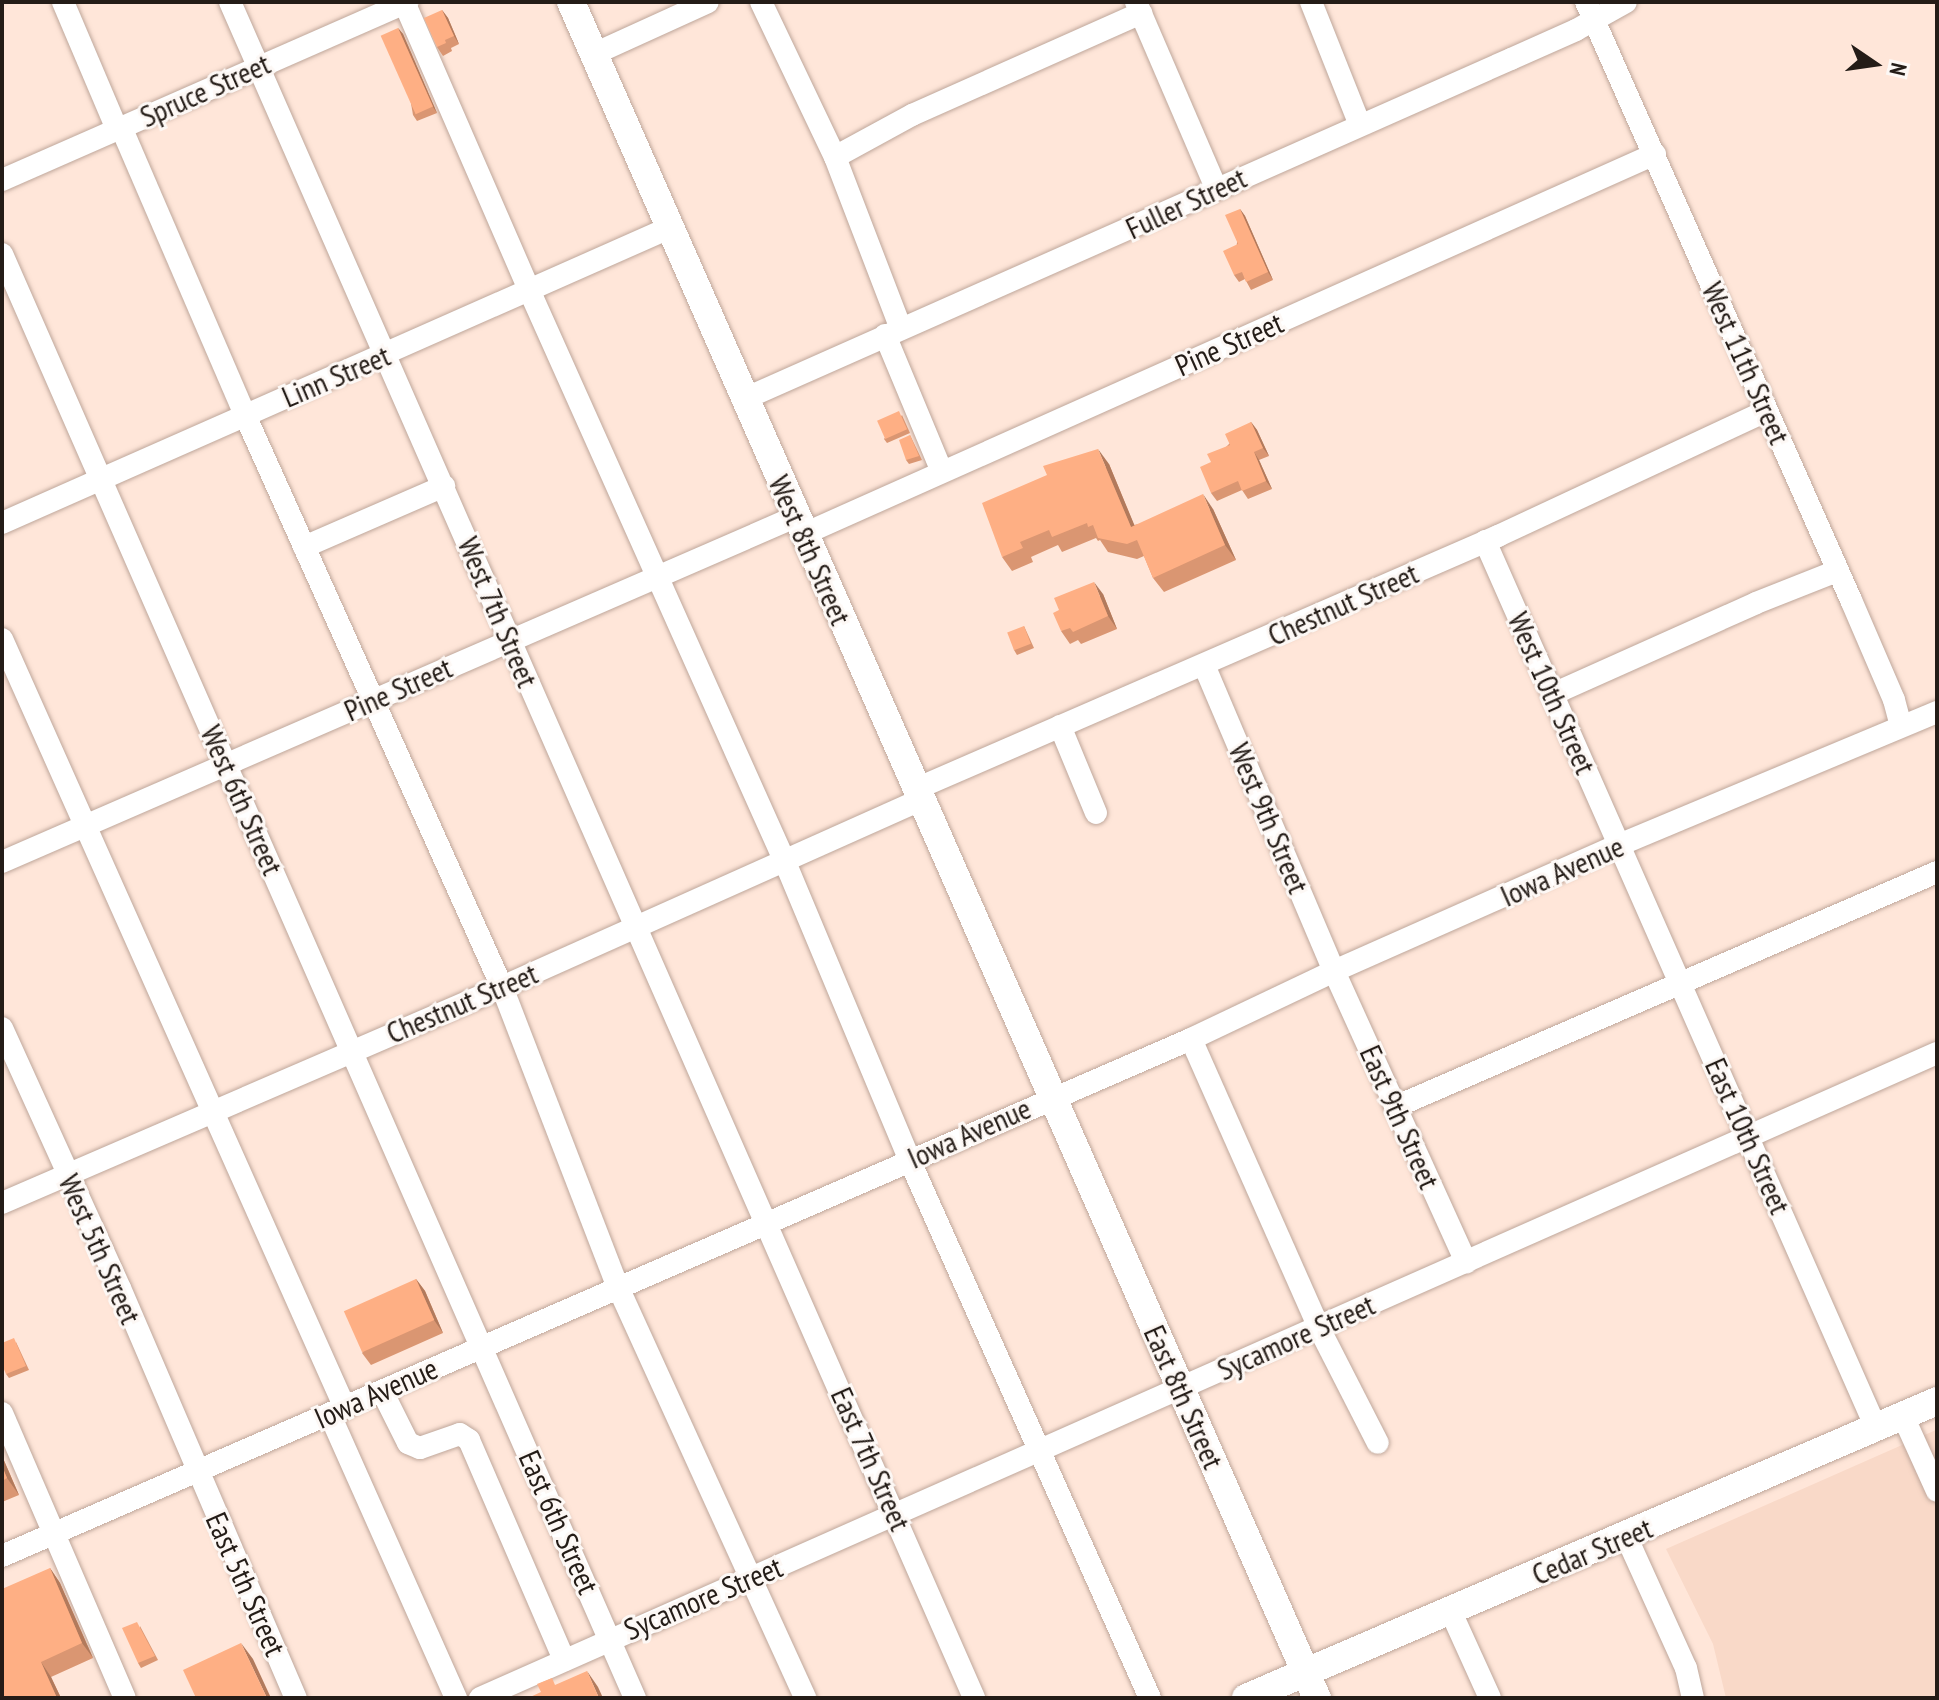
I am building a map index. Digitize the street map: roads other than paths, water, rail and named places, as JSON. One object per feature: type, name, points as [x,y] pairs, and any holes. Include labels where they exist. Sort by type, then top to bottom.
[{"type":"main road","name":"West 8th Street","points":[[571,2],[1051,1097]]},
{"type":"main road","name":"East 8th Street","points":[[1051,1097],[1311,1686]]},
{"type":"main road","name":"Cedar Street","points":[[1246,1698],[1311,1686],[1451,1612],[1937,1401]]},
{"type":"street","points":[[63,2],[502,987],[618,1287],[805,1698]]},
{"type":"street","name":"West 7th Street","points":[[230,2],[766,1221]]},
{"type":"street","points":[[406,2],[530,292],[785,862],[909,1159],[1150,1698]]},
{"type":"street","name":"Spruce Street","points":[[2,180],[406,2]]},
{"type":"street","points":[[594,54],[708,2]]},
{"type":"street","points":[[761,2],[835,157],[942,472]]},
{"type":"street","points":[[1311,2],[1360,125]]},
{"type":"street","name":"Fuller Street","points":[[744,399],[1360,125],[1590,11],[1626,2]]},
{"type":"street","points":[[835,157],[912,115],[1139,8],[1216,188]]},
{"type":"street","name":"West 11th Street","points":[[1590,11],[1894,700],[1901,726]]},
{"type":"street","name":"Pine Street","points":[[2,862],[659,575],[942,472],[1655,154]]},
{"type":"street","name":"Linn Street","points":[[2,523],[669,228]]},
{"type":"street","name":"West 6th Street","points":[[2,254],[481,1346]]},
{"type":"street","name":"Chestnut Street","points":[[2,1203],[785,862],[1060,726],[1485,541],[1766,411]]},
{"type":"street","points":[[304,547],[444,486]]},
{"type":"street","name":"West 10th Street","points":[[1485,541],[1619,845]]},
{"type":"street","points":[[1553,694],[1756,603],[1837,571]]},
{"type":"street","points":[[2,639],[214,1112],[456,1698]]},
{"type":"street","name":"West 9th Street","points":[[1204,665],[1334,971]]},
{"type":"street","name":"Iowa Avenue","points":[[2,1556],[1051,1097],[1191,1039],[1334,971],[1619,845],[1937,712]]},
{"type":"street","points":[[1060,726],[1096,813]]},
{"type":"street","name":"East 10th Street","points":[[1619,845],[1876,1428]]},
{"type":"street","points":[[1395,1107],[1937,872]]},
{"type":"street","name":"East 9th Street","points":[[1334,971],[1466,1262]]},
{"type":"street","name":"West 5th Street","points":[[2,1028],[120,1288],[196,1471]]},
{"type":"street","points":[[1191,1039],[1318,1326],[1378,1443]]},
{"type":"street","name":"Sycamore Street","points":[[480,1698],[1937,1053]]},
{"type":"street","name":"East 7th Street","points":[[766,1221],[974,1698]]},
{"type":"street","name":"East 6th Street","points":[[481,1346],[635,1698]]},
{"type":"street","points":[[382,1391],[408,1443],[420,1448],[460,1434],[469,1440],[564,1660]]},
{"type":"street","points":[[2,1413],[125,1698]]},
{"type":"street","points":[[1903,1416],[1937,1491]]},
{"type":"street","name":"East 5th Street","points":[[196,1471],[296,1698]]},
{"type":"street","points":[[1626,1536],[1686,1668],[1693,1698]]},
{"type":"street","points":[[1451,1612],[1490,1698]]}]
